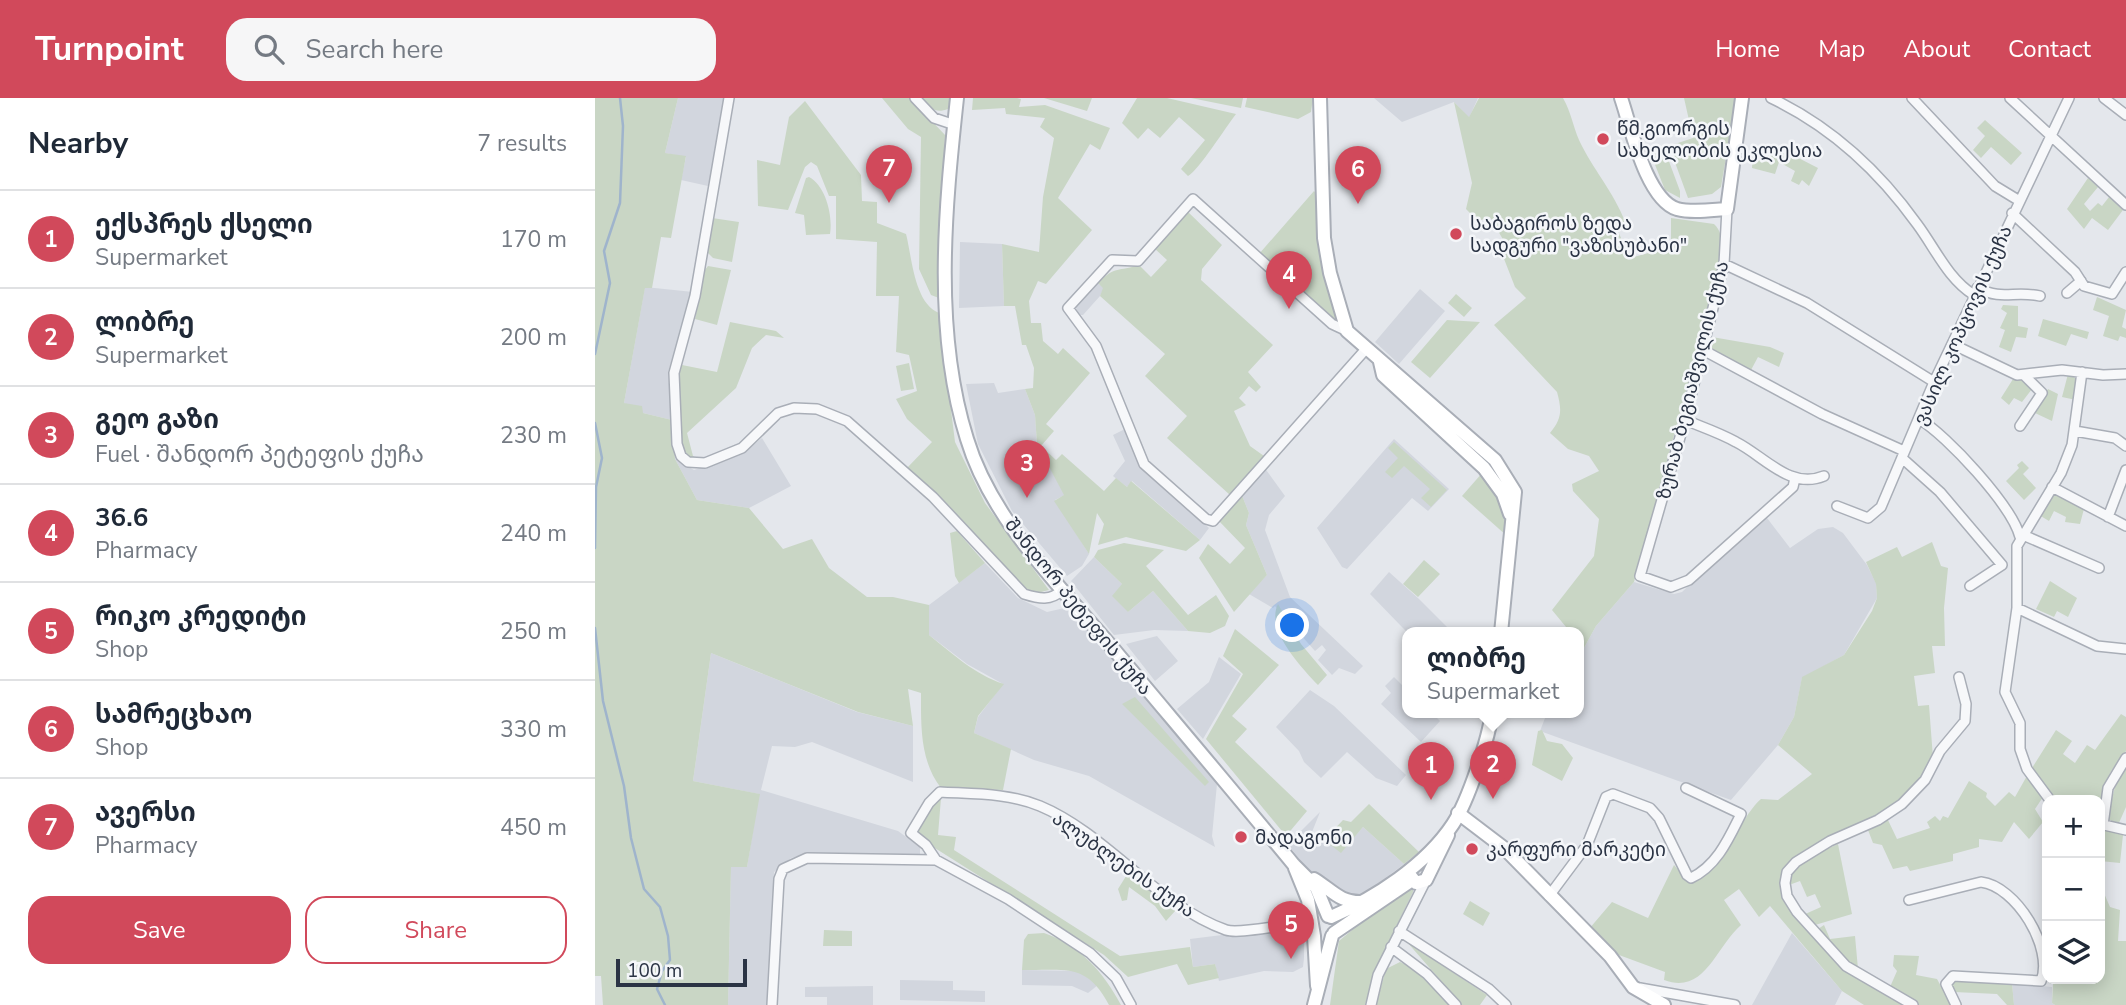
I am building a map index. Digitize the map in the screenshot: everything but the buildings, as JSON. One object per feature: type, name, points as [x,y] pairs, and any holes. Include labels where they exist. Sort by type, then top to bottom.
[{"type":"street","points":[[729,98],[695,296],[674,373],[677,444],[681,456],[688,462],[705,463],[742,448],[778,413],[794,408],[817,408],[847,421],[933,497],[1024,594],[1041,600],[1056,596],[1063,590]]},
{"type":"street","points":[[915,98],[934,118],[954,125]]},
{"type":"street","name":"შანდორ პეტეფის ქუჩა","points":[[957,98],[947,213],[947,314],[958,408],[972,453],[995,499],[1063,590],[1294,865],[1306,874],[1316,887],[1330,917]]},
{"type":"street","points":[[1320,98],[1324,238],[1329,273],[1347,331]]},
{"type":"street","points":[[1621,98],[1652,184],[1665,203],[1686,211],[1727,209]]},
{"type":"street","name":"ზურაბ ბეგიაშვილის ქუჩა","points":[[1742,98],[1727,209],[1724,264],[1685,420],[1640,576],[1671,587],[1689,580],[1793,487],[1795,478]]},
{"type":"street","points":[[1771,98],[1803,113],[1848,147],[1909,214],[1957,283],[1976,292],[2004,298],[2018,293],[2040,296]]},
{"type":"street","points":[[1912,98],[1995,186],[2018,200]]},
{"type":"street","points":[[2010,98],[2126,205]]},
{"type":"street","name":"ვასილ კოპცოვის ქუჩა","points":[[1837,506],[1868,518],[1876,514],[2018,200],[2069,98]]},
{"type":"street","points":[[2104,98],[2126,115]]},
{"type":"street","points":[[1366,349],[1213,521],[1206,519],[1144,464],[1096,346],[1070,313],[1069,303],[1112,260],[1138,261],[1193,199],[1332,324],[1347,331],[1380,362],[1383,375],[1495,481],[1513,521],[1502,627]]},
{"type":"street","points":[[2012,213],[2030,227],[2089,289],[2109,295],[2126,272]]},
{"type":"street","points":[[1724,264],[1807,303],[1934,382]]},
{"type":"street","points":[[2067,293],[2081,281]]},
{"type":"street","points":[[1952,344],[2005,372],[2025,376],[2050,370],[2126,374]]},
{"type":"street","points":[[1703,350],[1903,455],[1940,492],[2002,565],[1970,586]]},
{"type":"street","points":[[2046,795],[2027,769],[2020,749],[2020,723],[2005,692],[2017,608],[2021,536],[2061,473],[2075,431],[2082,372]]},
{"type":"street","points":[[2020,426],[2042,393],[2025,376]]},
{"type":"street","points":[[1919,419],[1980,478],[2009,512],[2021,536],[2099,568]]},
{"type":"street","points":[[1685,420],[1739,444],[1795,478],[1814,480],[1824,476]]},
{"type":"street","points":[[2075,431],[2115,438],[2126,446]]},
{"type":"street","points":[[2108,517],[2126,470]]},
{"type":"street","points":[[2052,487],[2126,526]]},
{"type":"street","points":[[2017,608],[2097,646],[2126,649]]},
{"type":"street","points":[[1913,1005],[1846,966],[1797,912],[1787,896],[1785,883],[1787,872],[1796,862],[1830,841],[1878,820],[1902,804],[1925,780],[1940,751],[1965,721],[1966,704],[1959,677]]},
{"type":"street","points":[[1417,875],[1330,917],[1317,916],[1312,927],[1325,939],[1417,875],[1456,818],[1489,733],[1491,718]]},
{"type":"street","points":[[2105,808],[2112,779],[2126,758]]},
{"type":"street","points":[[1549,896],[1587,845],[1606,797],[1613,794],[1650,808],[1659,818],[1687,875],[1691,878],[1702,873],[1724,848],[1741,814],[1686,788]]},
{"type":"street","name":"ალუბლების ქუჩა","points":[[936,860],[926,845],[911,832],[929,803],[940,792],[1010,796],[1042,807],[1128,866],[1181,908],[1229,932],[1312,927]]},
{"type":"street","points":[[1456,818],[1488,833],[1610,956],[1633,987],[1664,1005]]},
{"type":"street","points":[[2105,826],[2126,830]]},
{"type":"street","points":[[772,1005],[779,879],[783,869],[807,858],[936,860],[1008,899],[1090,953],[1116,978],[1131,1005]]},
{"type":"street","name":"შანდორ პეტეფის ქუჩა","points":[[1294,865],[1308,900],[1317,986]]},
{"type":"street","points":[[1306,874],[1338,898],[1349,903],[1363,902]]},
{"type":"street","points":[[1371,1005],[1378,975],[1414,904],[1417,875]]},
{"type":"street","points":[[1909,900],[1981,882],[1991,883],[2012,897],[2034,930],[2040,945],[2041,981],[1953,975],[1945,984],[1956,1005]]},
{"type":"street","points":[[1314,1005],[1335,925],[1330,917]]},
{"type":"street","points":[[1399,931],[1489,989],[1506,1005]]},
{"type":"street","points":[[1391,947],[1427,974],[1456,1005]]},
{"type":"street","points":[[1633,987],[1735,1005]]},
{"type":"shaded area","points":[[678,98],[727,98],[708,186],[681,180],[686,157],[665,153]]},
{"type":"shaded area","points":[[1374,98],[1478,98],[1469,118],[1454,102],[1402,122]]},
{"type":"shaded area","points":[[960,242],[1002,244],[1004,306],[959,308]]},
{"type":"shaded area","points":[[1098,283],[1104,288],[1100,296],[1083,315],[1077,315],[1076,306]]},
{"type":"shaded area","points":[[645,287],[693,292],[668,372],[672,420],[643,413],[624,403]]},
{"type":"shaded area","points":[[1420,289],[1445,311],[1399,364],[1375,342]]},
{"type":"shaded area","points":[[994,383],[998,393],[1025,389],[1035,415],[1037,444],[1065,495],[1055,500],[1089,554],[1082,566],[1067,576],[1012,511],[978,444],[966,384]]},
{"type":"shaded area","points":[[1127,428],[1143,469],[1209,528],[1200,540],[1132,481],[1127,487],[1113,476],[1125,461],[1113,435]]},
{"type":"shaded area","points":[[762,438],[791,486],[749,508],[697,500],[675,459],[694,470],[742,454]]},
{"type":"shaded area","points":[[1394,439],[1449,489],[1428,511],[1412,498],[1347,569],[1342,567],[1317,528]]},
{"type":"shaded area","points":[[1264,467],[1285,496],[1269,515],[1265,530],[1290,597],[1363,666],[1355,674],[1339,668],[1332,675],[1318,660],[1326,650],[1322,645],[1315,651],[1275,606],[1273,608],[1249,594],[1267,575],[1246,525],[1249,513],[1241,493]]},
{"type":"shaded area","points":[[1764,514],[1790,548],[1818,529],[1833,527],[1843,533],[1867,565],[1876,583],[1877,598],[1844,655],[1802,678],[1794,717],[1778,745],[1731,800],[1540,731],[1545,718],[1584,718],[1584,648],[1596,626],[1634,582],[1674,594],[1682,592]]},
{"type":"shaded area","points":[[1094,557],[1122,584],[1128,612],[1153,591],[1188,631],[1154,630],[1114,635],[1071,581]]},
{"type":"shaded area","points":[[985,563],[1018,598],[1047,612],[1069,607],[1217,784],[1212,836],[1215,847],[1089,776],[1034,760],[974,733],[978,717],[1003,684],[967,664],[929,635],[929,605]]},
{"type":"shaded area","points":[[1389,572],[1447,627],[1402,627],[1370,594]]},
{"type":"shaded area","points":[[1157,636],[1178,661],[1155,681],[1126,644]]},
{"type":"shaded area","points":[[711,653],[857,712],[913,726],[913,782],[812,742],[795,747],[772,746],[761,790],[898,831],[920,847],[920,856],[809,853],[791,858],[774,872],[769,1005],[728,1005],[731,866],[747,867],[759,794],[693,781]]},
{"type":"shaded area","points":[[1219,657],[1241,674],[1203,739],[1177,709],[1209,682]]},
{"type":"shaded area","points":[[1394,677],[1402,685],[1402,718],[1437,718],[1440,721],[1421,742],[1381,704],[1391,693],[1385,686]]},
{"type":"shaded area","points":[[1310,690],[1334,706],[1406,775],[1397,786],[1376,778],[1347,752],[1321,778],[1304,762],[1299,751],[1276,727]]},
{"type":"shaded area","points":[[1320,812],[1312,832],[1341,852],[1363,827],[1404,864],[1358,899],[1333,890],[1304,866],[1288,844]]},
{"type":"shaded area","points":[[1304,926],[1304,958],[1303,967],[1293,972],[1264,971],[1219,981],[1215,964],[1193,967],[1190,939]]},
{"type":"shaded area","points":[[1792,933],[1842,991],[1835,1005],[1752,1005]]},
{"type":"shaded area","points":[[1022,970],[1079,971],[1098,985],[1088,993],[1072,986],[1022,985]]},
{"type":"shaded area","points":[[900,980],[953,981],[953,990],[985,991],[985,1002],[900,1000]]},
{"type":"shaded area","points":[[2012,983],[2052,987],[2052,1003],[2055,1005],[2014,1005]]},
{"type":"shaded area","points":[[873,986],[873,1005],[827,1005],[827,997],[805,997],[805,987]]},
{"type":"green space","points":[[595,98],[678,98],[665,153],[686,156],[671,238],[661,237],[652,288],[645,288],[624,403],[642,406],[643,413],[672,420],[675,459],[697,500],[749,508],[783,549],[812,539],[829,568],[867,597],[893,597],[929,605],[929,635],[974,669],[1004,684],[978,716],[974,733],[1011,749],[1003,790],[941,788],[925,755],[921,693],[908,689],[913,726],[858,712],[711,653],[693,781],[760,794],[747,867],[731,867],[728,1005],[603,1005],[601,976],[595,976]]},
{"type":"green space","points":[[882,98],[910,98],[945,135],[939,298],[931,295],[919,269],[921,137],[908,129]]},
{"type":"green space","points":[[921,98],[950,98],[948,109],[933,109]]},
{"type":"green space","points":[[973,98],[1017,98],[1021,99],[1019,107],[1045,105],[1110,128],[1100,150],[1090,144],[1058,198],[1092,230],[1046,284],[1038,281],[1029,301],[1031,323],[1041,323],[1043,341],[1058,354],[1063,348],[1090,373],[1046,424],[1054,431],[1041,446],[1056,460],[1062,454],[1104,491],[1116,478],[1127,487],[1131,481],[1200,540],[1186,551],[1126,537],[1098,545],[1104,524],[1097,513],[1089,554],[1054,501],[1064,495],[1037,444],[1035,415],[1025,389],[1033,388],[1034,368],[1026,345],[1022,345],[1015,306],[1004,306],[1002,244],[1039,252],[1043,197],[1054,138],[1040,127],[1045,118],[1006,114],[1005,108],[972,110]]},
{"type":"green space","points":[[1044,98],[1092,98],[1087,111]]},
{"type":"green space","points":[[1137,98],[1167,98],[1236,114],[1188,176],[1181,169],[1205,140],[1179,117],[1160,138],[1148,128],[1138,139],[1122,123]]},
{"type":"green space","points":[[1191,98],[1243,98],[1241,108]]},
{"type":"green space","points":[[1247,98],[1313,98],[1311,112],[1298,119],[1245,107]]},
{"type":"green space","points":[[1479,98],[1563,98],[1579,140],[1626,224],[1617,229],[1630,258],[1671,247],[1671,218],[1714,224],[1721,237],[1721,263],[1634,582],[1596,626],[1584,648],[1584,627],[1566,627],[1552,610],[1594,556],[1599,519],[1573,491],[1572,484],[1599,471],[1589,456],[1568,449],[1550,433],[1560,414],[1557,392],[1494,325],[1526,298],[1515,287],[1499,246],[1505,243],[1490,217],[1478,221],[1466,209],[1472,183],[1454,102],[1469,117]]},
{"type":"green space","points":[[1684,98],[1736,98],[1721,187],[1712,194],[1688,198],[1669,146],[1693,138]]},
{"type":"green space","points":[[805,101],[861,175],[862,201],[877,202],[877,223],[906,234],[919,290],[924,300],[939,313],[955,442],[985,503],[1049,590],[1037,593],[1021,587],[949,508],[907,468],[932,442],[907,419],[896,399],[917,391],[909,355],[896,352],[899,296],[876,296],[877,242],[836,239],[836,196],[829,196],[817,166],[811,162],[805,167],[788,210],[758,206],[757,160],[780,165],[789,117]]},
{"type":"green space","points":[[1985,120],[2022,153],[2011,165],[1991,147],[1981,158],[1973,150],[1985,136],[1977,128]]},
{"type":"green space","points":[[1775,146],[1818,168],[1809,186],[1802,180],[1799,185],[1791,181],[1795,171],[1779,162],[1775,174],[1752,168],[1753,150],[1764,153],[1765,148],[1773,151]]},
{"type":"green space","points":[[1664,148],[1680,191],[1680,198],[1665,190],[1650,152]]},
{"type":"green space","points":[[809,177],[820,187],[827,202],[830,234],[806,235],[804,215],[795,213],[806,178]]},
{"type":"green space","points":[[2088,178],[2098,187],[2084,204],[2090,211],[2098,203],[2102,206],[2109,197],[2123,210],[2108,230],[2092,218],[2084,229],[2067,209]]},
{"type":"green space","points":[[1314,191],[1318,196],[1338,317],[1335,321],[1259,254]]},
{"type":"green space","points":[[1186,210],[1222,245],[1202,269],[1201,280],[1273,345],[1248,372],[1261,387],[1256,392],[1249,386],[1239,398],[1246,405],[1234,411],[1250,446],[1264,456],[1230,495],[1167,438],[1187,416],[1145,376],[1165,354],[1100,296],[1103,288],[1098,283],[1113,271],[1139,265],[1151,277],[1167,260],[1154,248]]},
{"type":"green space","points":[[712,218],[739,222],[732,262],[713,258],[707,252]]},
{"type":"green space","points":[[708,266],[731,270],[717,325],[695,319],[704,271]]},
{"type":"green space","points":[[1456,294],[1472,308],[1464,317],[1448,303]]},
{"type":"green space","points":[[2097,297],[2126,310],[2122,327],[2126,329],[2126,338],[2120,336],[2118,341],[2103,336],[2109,316],[2093,310]]},
{"type":"green space","points":[[2003,305],[2018,306],[2018,326],[2028,328],[2026,338],[2016,337],[2011,352],[1999,347],[2005,330],[2000,328],[2007,313],[2001,309]]},
{"type":"green space","points":[[2043,319],[2089,332],[2087,339],[2071,334],[2066,346],[2038,336]]},
{"type":"green space","points":[[1447,320],[1480,322],[1430,378],[1411,362]]},
{"type":"green space","points":[[730,322],[776,331],[784,338],[766,335],[752,348],[736,388],[687,433],[693,456],[698,459],[685,457],[680,444],[678,367],[682,365],[717,372]]},
{"type":"green space","points":[[1712,337],[1770,347],[1784,353],[1779,367],[1758,357],[1751,370],[1712,350]]},
{"type":"green space","points":[[909,363],[914,389],[901,391],[896,366]]},
{"type":"green space","points":[[2068,374],[2077,379],[2076,400],[2062,397]]},
{"type":"green space","points":[[2013,379],[2023,380],[2032,389],[2022,402],[2014,398],[2009,405],[2001,398]]},
{"type":"green space","points":[[2048,389],[2058,394],[2052,421],[2035,413]]},
{"type":"green space","points":[[1394,442],[1447,490],[1431,507],[1421,498],[1430,489],[1404,466],[1392,478],[1385,472],[1398,458],[1388,448]]},
{"type":"green space","points":[[2022,461],[2029,468],[2023,474],[2036,488],[2024,500],[2006,481]]},
{"type":"green space","points":[[1483,472],[1506,505],[1507,536],[1462,496]]},
{"type":"green space","points":[[1241,493],[1249,513],[1246,525],[1267,575],[1234,612],[1199,558],[1208,544],[1230,564],[1245,548],[1218,520]]},
{"type":"green space","points":[[2053,493],[2085,505],[2080,524],[2065,522],[2066,517],[2054,511],[2049,521],[2039,515]]},
{"type":"green space","points":[[957,531],[985,563],[959,583],[955,576],[950,533]]},
{"type":"green space","points":[[1932,542],[1941,566],[1948,568],[1944,608],[1945,646],[1932,646],[1935,673],[1914,676],[1918,706],[1929,705],[1933,758],[1928,771],[1904,800],[1789,867],[1783,894],[1837,962],[1907,1005],[1864,1005],[1842,991],[1770,906],[1759,917],[1739,889],[1724,900],[1741,925],[1708,967],[1690,981],[1678,983],[1664,980],[1665,972],[1619,955],[1589,929],[1612,902],[1648,918],[1674,865],[1688,881],[1700,877],[1720,859],[1752,808],[1761,799],[1778,800],[1812,774],[1778,745],[1794,717],[1802,677],[1844,655],[1872,611],[1877,598],[1876,584],[1866,562],[1897,547],[1902,557]]},
{"type":"green space","points":[[1124,543],[1164,550],[1146,566],[1188,615],[1216,595],[1229,616],[1225,626],[1210,633],[1188,631],[1153,591],[1128,612],[1112,596],[1122,584],[1094,557],[1098,550]]},
{"type":"green space","points":[[1424,560],[1440,574],[1418,597],[1403,584]]},
{"type":"green space","points":[[2050,581],[2077,598],[2068,617],[2057,611],[2054,617],[2036,609]]},
{"type":"green space","points":[[1278,604],[1301,644],[1327,675],[1318,685],[1295,659],[1281,637],[1275,614]]},
{"type":"green space","points":[[1235,629],[1279,665],[1232,716],[1247,729],[1235,742],[1307,811],[1286,836],[1206,739],[1243,674],[1223,656]]},
{"type":"green space","points":[[1135,697],[1209,782],[1205,786],[1122,704]]},
{"type":"green space","points":[[2121,714],[2126,717],[2126,751],[2110,773],[2105,795],[2051,795],[2032,768],[2056,730],[2072,741],[2063,754],[2075,763],[2087,745],[2095,750]]},
{"type":"green space","points":[[1542,730],[1547,741],[1562,744],[1573,758],[1562,781],[1532,765],[1538,731]]},
{"type":"green space","points":[[2126,764],[2126,807],[2118,825],[2107,818],[2117,779]]},
{"type":"green space","points":[[2028,774],[2042,795],[2035,809],[2042,823],[2029,839],[2014,822],[2002,842],[1979,839],[1979,847],[1953,854],[1953,861],[1910,871],[1907,866],[1893,869],[1882,845],[1873,843],[1868,830],[1887,818],[1897,839],[1930,828],[1927,822],[1935,816],[1940,821],[1943,816],[1948,818],[1969,781],[1987,793],[1986,797],[1995,806],[2009,792],[2015,797]]},
{"type":"green space","points":[[941,798],[938,835],[956,837],[954,850],[1120,956],[1190,947],[1193,967],[1215,964],[1219,978],[1188,985],[1177,964],[1128,977],[1104,955],[919,838],[916,831],[928,807]]},
{"type":"green space","points":[[1369,804],[1419,852],[1404,864],[1363,827],[1341,853],[1324,840],[1343,820],[1351,822]]},
{"type":"green space","points":[[2105,829],[2123,835],[2120,863],[2105,862]]},
{"type":"green space","points":[[1838,844],[1852,914],[1815,925],[1803,915],[1821,907],[1815,894],[1807,897],[1800,881],[1789,885],[1790,871],[1801,861]]},
{"type":"green space","points":[[1128,873],[1176,910],[1166,921],[1155,906],[1129,887],[1127,900],[1122,901],[1118,889]]},
{"type":"green space","points":[[1407,884],[1413,887],[1413,892],[1375,970],[1365,1005],[1330,1005],[1339,941]]},
{"type":"green space","points":[[2105,896],[2110,907],[2120,910],[2118,941],[2126,941],[2126,1005],[2052,1003],[2053,984],[2105,984]]},
{"type":"green space","points":[[1470,901],[1490,913],[1483,926],[1463,914]]},
{"type":"green space","points":[[1824,925],[1830,939],[1855,936],[1858,969],[1847,963],[1818,929]]},
{"type":"green space","points":[[824,930],[852,931],[852,946],[823,946]]},
{"type":"green space","points":[[1044,933],[1069,945],[1090,961],[1121,1005],[1109,1005],[1100,991],[1083,975],[1063,970],[1022,970],[1024,940],[1028,934]]},
{"type":"green space","points":[[1407,942],[1487,995],[1480,1005],[1462,1005]]},
{"type":"green space","points":[[1894,955],[1919,956],[1916,975],[1937,979],[1951,1005],[1917,1005],[1890,987],[1897,971],[1893,966]]},
{"type":"green space","points":[[1400,962],[1413,968],[1451,1005],[1376,1005],[1386,969]]},
{"type":"green space","points":[[1951,980],[2012,983],[2014,1005],[2007,1005],[1997,994],[1954,992],[1949,987]]},
{"type":"waterway","points":[[595,354],[610,283],[604,251],[620,203],[623,126],[620,98]]},
{"type":"waterway","points":[[595,423],[602,458],[596,487],[595,548]]},
{"type":"waterway","points":[[595,628],[603,701],[624,786],[631,838],[644,889],[660,907],[668,936],[670,960],[662,971],[657,989],[665,1005]]},
{"type":"place","name":"წმ.გიორგის სახელობის ეკლესია","points":[[1603,139]]},
{"type":"place","name":"ავერსი","points":[[889,203]]},
{"type":"place","name":"სამრეცხაო","points":[[1358,204]]},
{"type":"place","name":"საბაგიროს ზედა სადგური \"ვაზისუბანი\"","points":[[1456,234]]},
{"type":"place","name":"36.6","points":[[1289,309]]},
{"type":"place","name":"გეო გაზი","points":[[1027,498]]},
{"type":"place","name":"ლიბრე","points":[[1493,799]]},
{"type":"place","name":"ექსპრეს ქსელი","points":[[1431,800]]},
{"type":"place","name":"მადაგონი","points":[[1241,837]]},
{"type":"place","name":"კარფური მარკეტი","points":[[1472,849]]},
{"type":"place","name":"რიკო კრედიტი","points":[[1291,959]]}]
